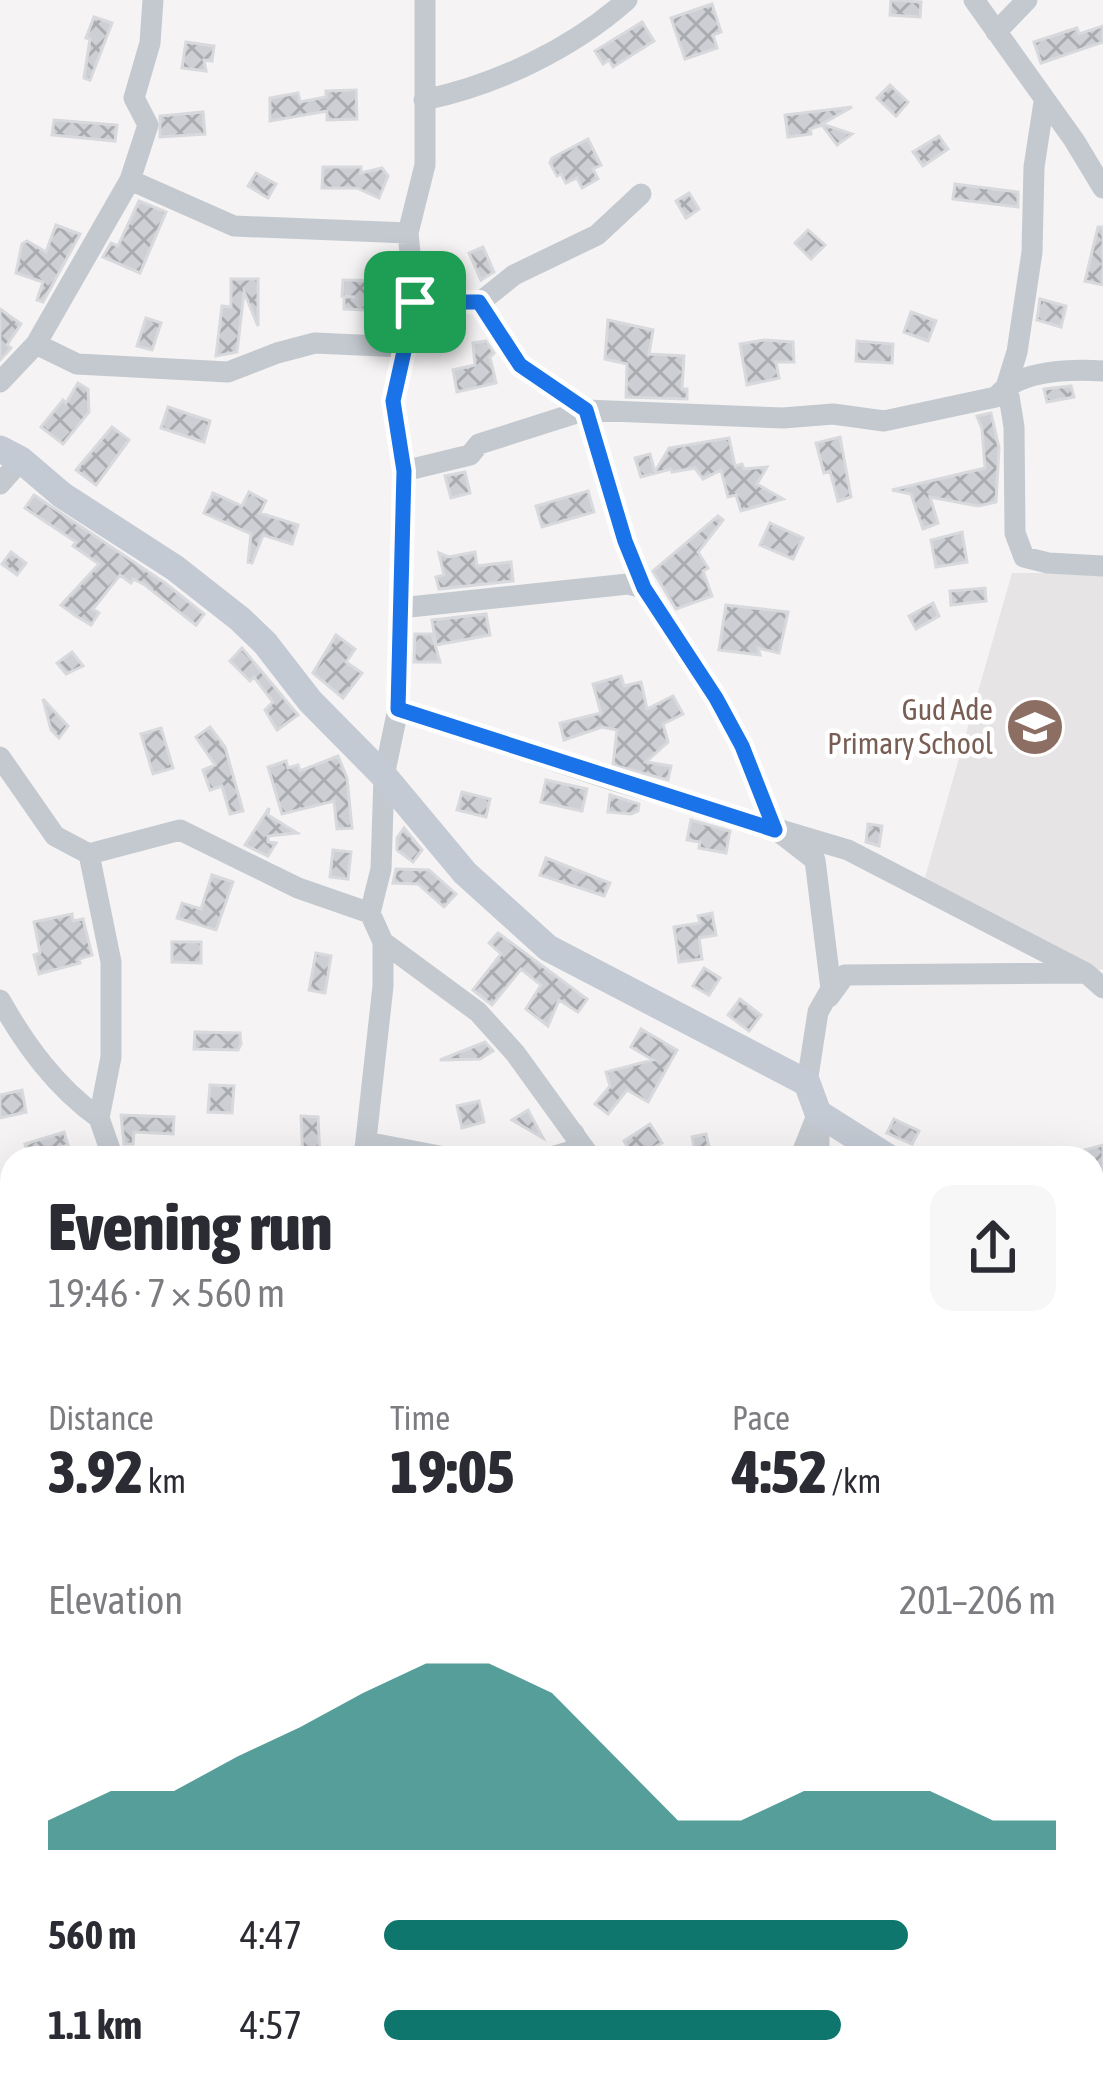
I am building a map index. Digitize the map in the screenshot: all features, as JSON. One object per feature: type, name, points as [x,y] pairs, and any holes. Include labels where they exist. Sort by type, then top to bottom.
[{"type":"street","points":[[0,382],[36,344],[130,180],[148,125],[134,98],[150,43],[153,0]]},
{"type":"street","points":[[366,1146],[380,1035],[383,942],[370,914],[385,838],[384,776],[398,709],[404,471],[393,401],[415,302],[408,233],[425,165],[424,0]]},
{"type":"street","points":[[424,100],[501,77],[626,0]]},
{"type":"street","points":[[974,0],[1103,188]]},
{"type":"street","points":[[996,32],[1027,0]]},
{"type":"street","points":[[404,471],[470,455],[479,444],[586,410],[783,418],[833,414],[884,421],[996,397],[1007,383],[1017,352],[1032,252],[1034,167],[1044,102]]},
{"type":"street","points":[[130,180],[234,226],[408,233]]},
{"type":"street","points":[[415,302],[479,302],[514,275],[597,235],[640,194]]},
{"type":"street","points":[[479,302],[520,365],[586,410],[644,588],[742,746],[775,830],[815,860],[831,989],[818,1012],[807,1083],[822,1116],[870,1146]]},
{"type":"street","points":[[36,344],[77,364],[228,372],[315,344],[404,347]]},
{"type":"street","points":[[1007,383],[1071,369],[1103,371]]},
{"type":"street","points":[[1007,383],[1014,427],[1015,533],[1024,557],[1103,566]]},
{"type":"street","points":[[0,484],[10,454],[62,495],[175,568],[239,619],[384,776],[465,873],[548,947],[807,1083]]},
{"type":"street","points":[[400,608],[628,584],[644,588]]},
{"type":"street","points":[[398,709],[848,850],[1095,981]]},
{"type":"street","points":[[0,757],[55,836],[89,854],[180,830],[298,888],[370,914]]},
{"type":"street","points":[[89,854],[111,962],[111,1057],[99,1118],[108,1146]]},
{"type":"street","points":[[383,942],[478,1012],[515,1053],[583,1146]]},
{"type":"street","points":[[818,1012],[844,975],[1095,981]]},
{"type":"street","points":[[0,1000],[65,1094],[99,1118]]},
{"type":"street","points":[[806,1146],[822,1116]]},
{"type":"street","points":[[819,1146],[822,1116]]},
{"type":"street","points":[[574,1133],[578,1146]]},
{"type":"shaded area","name":"Gud Ade Primary School","points":[[1012,573],[1103,573],[1103,969],[1099,970],[924,881]]},
{"type":"building","points":[[891,0],[921,2],[920,17],[890,15]]},
{"type":"building","points":[[712,4],[721,32],[713,35],[717,48],[685,59],[671,18]]},
{"type":"building","points":[[94,17],[112,23],[90,80],[84,78],[90,39],[86,38]]},
{"type":"building","points":[[642,22],[654,41],[613,67],[609,60],[603,64],[595,51]]},
{"type":"building","points":[[1103,26],[1103,42],[1041,63],[1034,42],[1077,28],[1079,34]]},
{"type":"building","points":[[186,42],[214,46],[212,61],[204,60],[206,71],[182,68]]},
{"type":"building","points":[[890,85],[908,102],[896,116],[877,98]]},
{"type":"building","points":[[356,90],[357,119],[327,120],[327,111],[270,121],[270,98],[298,93],[300,102],[326,97],[326,91]]},
{"type":"building","points":[[852,107],[822,124],[852,134],[837,145],[822,125],[810,129],[811,134],[788,137],[785,115]]},
{"type":"building","points":[[203,112],[205,134],[160,137],[160,116]]},
{"type":"building","points":[[54,120],[117,125],[115,141],[52,135]]},
{"type":"building","points":[[939,136],[948,149],[923,166],[913,152]]},
{"type":"building","points":[[588,139],[601,165],[593,169],[598,179],[582,188],[577,178],[566,183],[561,174],[557,176],[550,163]]},
{"type":"building","points":[[323,167],[361,167],[361,173],[382,168],[388,176],[379,198],[357,188],[322,188]]},
{"type":"building","points":[[256,173],[276,184],[268,198],[248,186]]},
{"type":"building","points":[[955,184],[1018,192],[1018,207],[953,199]]},
{"type":"building","points":[[689,193],[699,209],[686,218],[676,201]]},
{"type":"building","points":[[139,201],[166,212],[140,273],[103,257],[111,243],[118,246]]},
{"type":"building","points":[[56,225],[80,234],[43,302],[37,300],[43,282],[16,273],[22,244],[27,241],[46,252]]},
{"type":"building","points":[[1098,227],[1103,227],[1103,285],[1085,281]]},
{"type":"building","points":[[808,230],[825,245],[811,259],[795,243]]},
{"type":"building","points":[[483,247],[494,272],[481,280],[469,253]]},
{"type":"building","points":[[231,279],[258,279],[258,326],[244,292],[237,352],[216,356],[222,306],[231,307]]},
{"type":"building","points":[[343,280],[383,281],[387,311],[344,309],[344,297],[355,297],[342,296]]},
{"type":"building","points":[[1040,299],[1066,306],[1061,327],[1037,320]]},
{"type":"building","points":[[0,309],[21,324],[0,360]]},
{"type":"building","points":[[911,312],[936,321],[928,341],[904,332]]},
{"type":"building","points":[[146,318],[161,323],[152,350],[137,346]]},
{"type":"building","points":[[608,320],[653,330],[649,354],[684,356],[682,389],[687,389],[687,399],[626,397],[627,364],[605,359]]},
{"type":"building","points":[[486,341],[494,353],[490,357],[496,383],[457,392],[453,370],[475,365],[473,343]]},
{"type":"building","points":[[857,341],[893,344],[892,363],[856,361]]},
{"type":"building","points":[[793,342],[794,362],[776,362],[779,378],[747,385],[740,344]]},
{"type":"building","points":[[78,383],[88,389],[89,412],[63,444],[41,427],[63,400],[66,403]]},
{"type":"building","points":[[1071,386],[1074,397],[1047,402],[1044,389]]},
{"type":"building","points":[[168,407],[210,421],[204,442],[161,428]]},
{"type":"building","points":[[991,413],[999,448],[996,502],[978,506],[930,497],[938,523],[923,529],[911,494],[892,490],[985,468],[977,416]]},
{"type":"building","points":[[112,427],[129,440],[96,485],[76,470]]},
{"type":"building","points":[[840,437],[851,497],[838,501],[816,443]]},
{"type":"building","points":[[729,438],[735,466],[767,467],[757,484],[783,499],[741,511],[736,495],[728,497],[721,470],[703,479],[695,468],[641,477],[635,458],[650,454],[655,472],[669,448]]},
{"type":"building","points":[[465,472],[470,493],[451,498],[445,476]]},
{"type":"building","points":[[588,491],[594,512],[542,527],[536,506]]},
{"type":"building","points":[[249,492],[266,501],[260,513],[298,525],[292,544],[263,535],[252,563],[248,562],[251,534],[204,513],[213,493],[242,506]]},
{"type":"building","points":[[34,495],[204,614],[196,625],[145,585],[120,575],[93,609],[99,613],[91,625],[61,605],[99,564],[73,546],[76,542],[25,508]]},
{"type":"building","points":[[718,516],[723,520],[698,552],[708,568],[703,571],[712,596],[676,609],[653,571]]},
{"type":"building","points":[[770,523],[803,538],[793,559],[760,545]]},
{"type":"building","points":[[962,532],[967,562],[936,567],[931,540]]},
{"type":"building","points":[[11,552],[26,563],[17,575],[2,564]]},
{"type":"building","points":[[475,552],[477,566],[511,562],[513,581],[439,589],[436,577],[444,575],[439,553],[449,557]]},
{"type":"building","points":[[985,588],[986,601],[951,605],[950,591]]},
{"type":"building","points":[[933,603],[939,616],[916,629],[909,616]]},
{"type":"building","points":[[726,605],[788,612],[779,653],[758,648],[760,655],[719,650]]},
{"type":"building","points":[[486,614],[490,635],[436,645],[432,620]]},
{"type":"building","points":[[415,634],[432,634],[440,662],[414,662]]},
{"type":"building","points":[[336,635],[355,649],[346,662],[362,673],[343,698],[313,673]]},
{"type":"building","points":[[242,648],[298,715],[277,730],[265,710],[273,702],[254,677],[250,681],[230,661]]},
{"type":"building","points":[[72,652],[83,666],[66,674],[57,663]]},
{"type":"building","points":[[621,676],[624,686],[641,682],[647,709],[673,696],[683,714],[663,724],[668,742],[646,762],[671,766],[668,780],[613,765],[617,730],[602,727],[564,740],[560,723],[601,713],[593,684]]},
{"type":"building","points":[[43,699],[68,726],[59,738],[51,730]]},
{"type":"building","points":[[210,727],[225,747],[243,811],[230,814],[222,786],[210,790],[203,770],[215,765],[196,737]]},
{"type":"building","points":[[161,728],[173,768],[153,774],[141,734]]},
{"type":"building","points":[[338,756],[347,778],[352,828],[337,829],[334,801],[282,814],[268,767],[286,761],[288,768],[298,765],[300,771]]},
{"type":"building","points":[[546,780],[587,789],[582,811],[541,802]]},
{"type":"building","points":[[462,792],[490,799],[486,817],[457,810]]},
{"type":"building","points":[[610,795],[639,804],[638,811],[608,812]]},
{"type":"building","points":[[269,808],[268,815],[297,833],[268,836],[268,842],[276,843],[268,856],[245,845]]},
{"type":"building","points":[[691,820],[730,831],[726,853],[699,848],[700,842],[687,840]]},
{"type":"building","points":[[868,824],[882,826],[879,846],[866,842]]},
{"type":"building","points":[[404,828],[422,850],[413,862],[397,850],[397,838]]},
{"type":"building","points":[[333,850],[351,852],[348,879],[330,877]]},
{"type":"building","points":[[546,858],[610,883],[604,896],[540,875]]},
{"type":"building","points":[[396,869],[429,870],[456,894],[444,907],[418,884],[393,883]]},
{"type":"building","points":[[212,875],[233,882],[216,930],[177,918],[182,903],[201,909]]},
{"type":"building","points":[[712,913],[716,935],[699,938],[702,959],[679,962],[674,927],[700,923],[698,916]]},
{"type":"building","points":[[72,914],[73,921],[83,919],[92,955],[39,974],[34,922]]},
{"type":"building","points":[[498,933],[587,999],[578,1012],[559,1000],[548,1026],[526,1009],[541,985],[521,969],[492,1005],[473,990],[501,954],[489,943]]},
{"type":"building","points":[[172,942],[201,942],[201,963],[172,962]]},
{"type":"building","points":[[316,953],[331,956],[325,993],[309,990]]},
{"type":"building","points":[[704,968],[720,978],[709,995],[693,986]]},
{"type":"building","points":[[740,999],[761,1015],[749,1031],[728,1015]]},
{"type":"building","points":[[641,1029],[677,1050],[648,1102],[627,1090],[608,1114],[595,1104],[610,1086],[606,1072],[653,1060],[631,1047]]},
{"type":"building","points":[[195,1032],[240,1033],[241,1044],[238,1050],[194,1049]]},
{"type":"building","points":[[485,1042],[493,1051],[480,1059],[440,1060]]},
{"type":"building","points":[[210,1085],[234,1086],[232,1113],[208,1112]]},
{"type":"building","points":[[22,1090],[26,1112],[0,1118],[0,1095]]},
{"type":"building","points":[[479,1101],[484,1122],[462,1128],[457,1106]]},
{"type":"building","points":[[528,1110],[543,1138],[512,1120]]},
{"type":"building","points":[[121,1115],[174,1117],[173,1134],[134,1132],[133,1144],[124,1144]]},
{"type":"building","points":[[301,1116],[318,1117],[319,1146],[302,1146]]},
{"type":"building","points":[[894,1119],[919,1131],[912,1144],[887,1133]]},
{"type":"building","points":[[650,1124],[662,1143],[627,1146],[624,1141]]},
{"type":"building","points":[[64,1132],[68,1145],[26,1146]]},
{"type":"building","points":[[706,1134],[709,1146],[694,1146],[692,1137]]},
{"type":"place","name":"Gud Ade Primary School","points":[[1035,727]]},
{"type":"route","points":[[415,302],[479,302],[520,365],[586,410],[644,588],[742,746],[775,830],[398,709],[404,471],[393,401],[415,302]]}]
